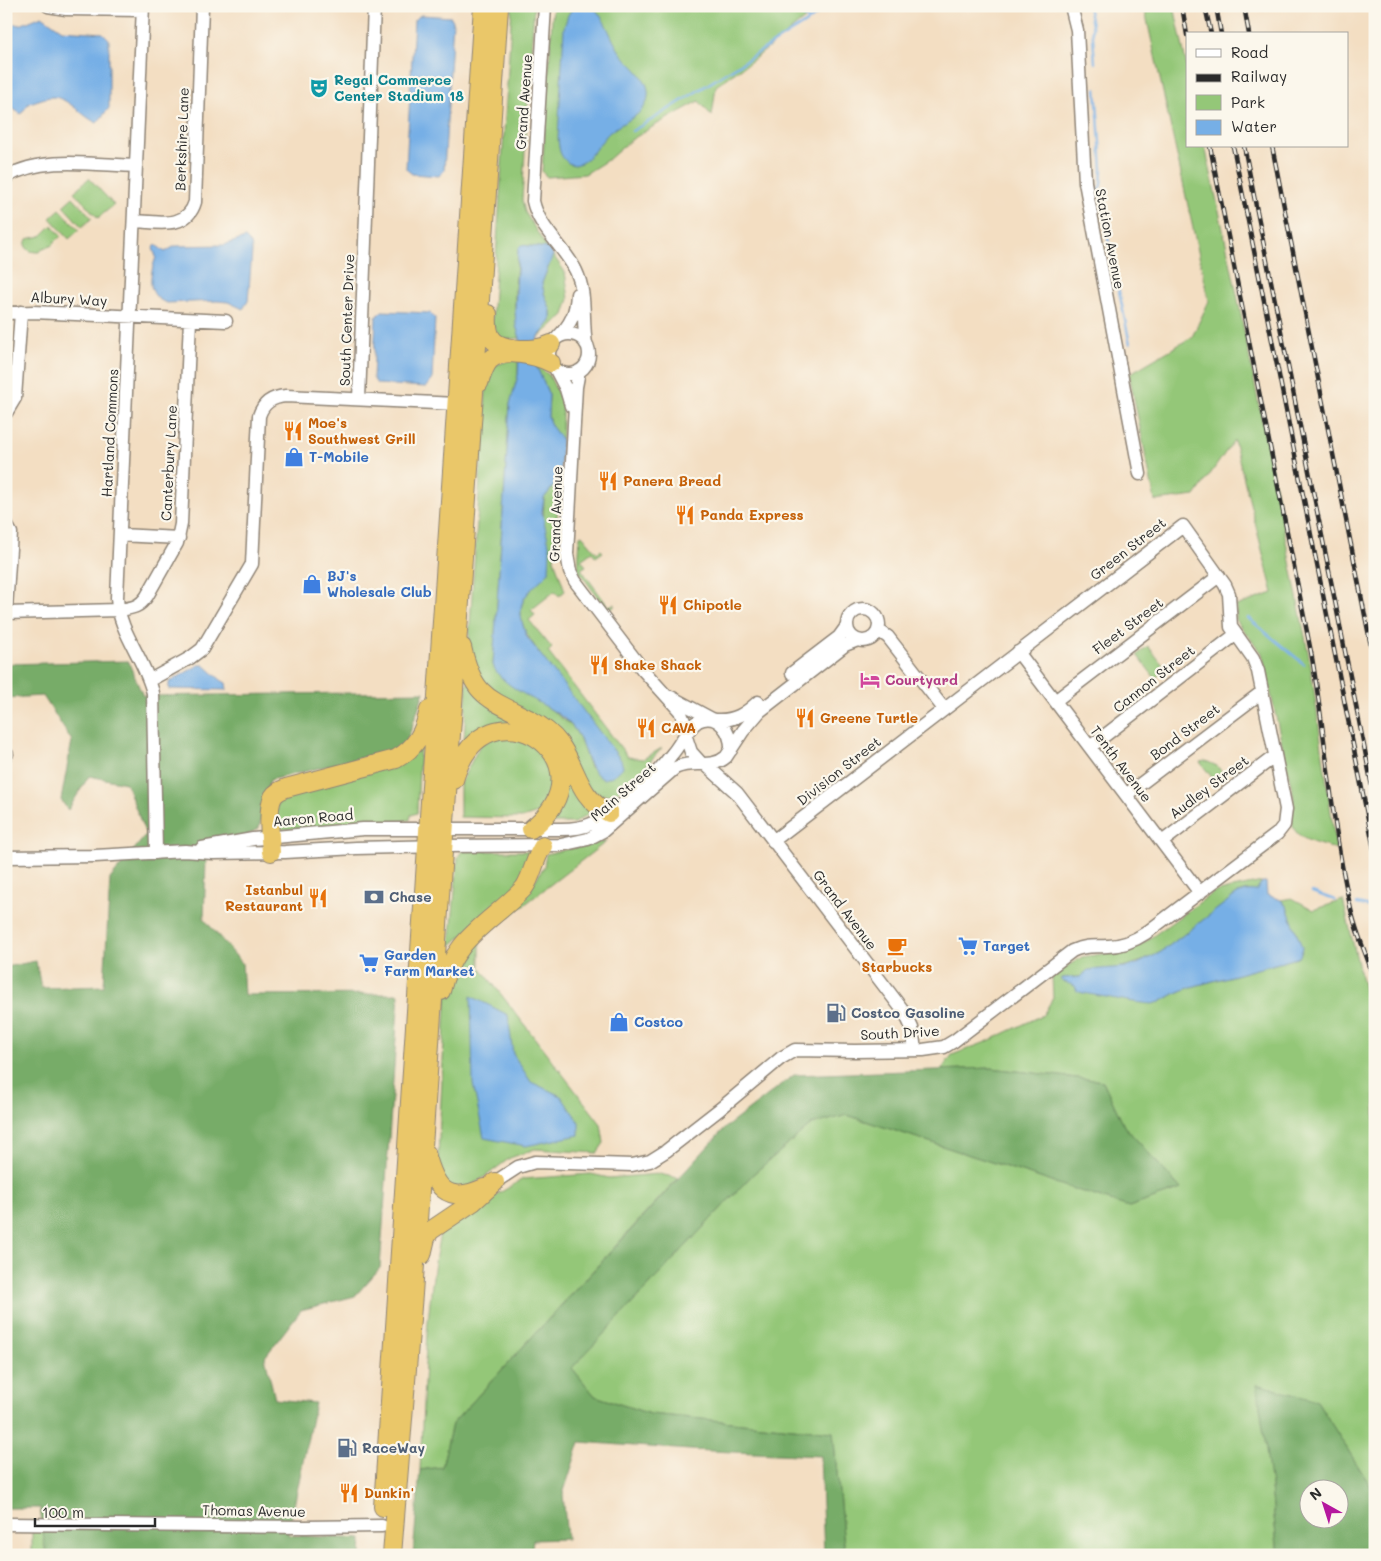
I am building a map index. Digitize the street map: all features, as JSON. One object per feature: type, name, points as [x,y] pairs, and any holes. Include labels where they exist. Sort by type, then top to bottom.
[{"type":"highway","points":[[392,1555],[430,1038],[440,666],[483,6]]},
{"type":"highway","points":[[446,810],[499,6]]},
{"type":"highway","points":[[485,234],[489,295],[489,332],[494,342],[507,351]]},
{"type":"highway","points":[[474,395],[486,366],[497,355],[507,351],[548,353]]},
{"type":"highway","points":[[458,630],[468,669],[477,687],[491,699],[542,727],[553,736],[564,751],[586,795],[596,806],[609,813]]},
{"type":"highway","points":[[271,845],[271,803],[279,792],[286,788],[392,761],[411,750],[424,729],[440,666]]},
{"type":"highway","points":[[380,1555],[436,837],[464,753],[483,736],[508,730],[519,730],[535,736],[548,747],[557,762],[560,786],[555,802],[546,815],[531,829]]},
{"type":"highway","points":[[430,1038],[442,983],[456,953],[470,936],[524,888],[531,878],[537,856],[543,846]]},
{"type":"highway","points":[[423,1142],[431,1172],[435,1180],[446,1190],[455,1194],[465,1195],[495,1182]]},
{"type":"highway","points":[[412,1294],[426,1238],[430,1231],[473,1202],[495,1182]]},
{"type":"street","points":[[48,6],[66,10],[143,8]]},
{"type":"street","name":"Berkshire Lane","points":[[134,221],[178,221],[186,217],[192,210],[195,202],[202,6]]},
{"type":"street","name":"South Center Drive","points":[[150,680],[195,655],[202,649],[252,564],[258,426],[259,416],[264,406],[270,400],[281,396],[359,399],[374,6]]},
{"type":"street","name":"Grand Avenue","points":[[545,6],[534,201],[540,221],[570,260],[578,276],[584,294],[584,326],[588,351],[588,358],[585,365],[579,371],[576,382],[567,554],[570,571],[575,581],[643,670],[682,714],[687,734]]},
{"type":"street","name":"Station Avenue","points":[[1071,6],[1077,30],[1085,182],[1140,474]]},
{"type":"street","name":"Hartland Commons","points":[[143,8],[118,610],[126,632],[150,680],[153,692],[156,853]]},
{"type":"street","points":[[6,177],[32,167],[51,164],[136,166]]},
{"type":"street","points":[[548,353],[573,318],[578,276]]},
{"type":"street","points":[[6,413],[15,398],[21,312]]},
{"type":"street","name":"Albury Way","points":[[6,313],[21,312],[226,321]]},
{"type":"street","name":"Canterbury Lane","points":[[118,610],[134,607],[142,603],[179,538],[182,515],[190,320]]},
{"type":"street","points":[[548,353],[570,334],[586,344]]},
{"type":"street","points":[[548,353],[567,374],[579,371]]},
{"type":"street","name":"Grand Avenue","points":[[548,353],[568,394],[574,423]]},
{"type":"street","points":[[359,399],[457,404]]},
{"type":"street","points":[[6,524],[11,533],[6,609]]},
{"type":"street","name":"Green Street","points":[[1018,652],[1182,526],[1225,585],[1229,594],[1230,624],[1255,662],[1286,813],[1284,825],[1280,831]]},
{"type":"street","points":[[120,535],[179,538]]},
{"type":"street","name":"Fleet Street","points":[[1055,701],[1219,576]]},
{"type":"street","points":[[864,609],[871,612],[879,623],[878,630],[875,636],[869,640],[858,640],[845,644],[771,701],[752,719],[729,753],[714,764],[704,764],[691,752],[687,734],[700,721],[733,719],[746,713],[769,692],[839,637],[847,626],[848,618],[852,613],[864,609]]},
{"type":"street","points":[[6,614],[118,610]]},
{"type":"street","points":[[847,626],[851,635],[858,640]]},
{"type":"street","points":[[878,630],[888,637],[944,709]]},
{"type":"street","name":"Cannon Street","points":[[1090,747],[1236,635]]},
{"type":"street","name":"Tenth Avenue","points":[[1018,652],[1200,893]]},
{"type":"street","name":"Division Street","points":[[773,841],[1018,652]]},
{"type":"street","name":"Bond Street","points":[[1126,795],[1262,692]]},
{"type":"street","name":"Grand Avenue","points":[[664,693],[714,720]]},
{"type":"street","points":[[714,720],[728,733],[729,753]]},
{"type":"street","name":"Main Street","points":[[436,837],[531,829],[579,828],[593,823],[630,797],[663,766],[687,734]]},
{"type":"street","name":"Grand Avenue","points":[[729,753],[729,775],[737,793]]},
{"type":"street","name":"Audley Street","points":[[1162,842],[1275,756]]},
{"type":"street","name":"Main Street","points":[[436,837],[543,846],[568,844],[599,834],[675,768],[683,764],[704,764]]},
{"type":"street","name":"Grand Avenue","points":[[704,764],[737,793],[908,1018],[913,1032],[915,1050]]},
{"type":"street","name":"Aaron Road","points":[[6,857],[95,856],[185,851],[213,845],[271,845],[363,829],[436,837]]},
{"type":"street","name":"South Drive","points":[[495,1182],[518,1167],[530,1163],[632,1165],[650,1161],[720,1110],[781,1058],[795,1050],[915,1050],[938,1048],[949,1044],[1072,951],[1084,946],[1116,946],[1132,941],[1153,929],[1280,831]]},
{"type":"street","name":"Aaron Road","points":[[271,845],[305,852],[356,848],[436,837]]},
{"type":"street","name":"Thomas Avenue","points":[[6,1524],[382,1526]]},
{"type":"green space","points":[[512,6],[534,6],[522,200],[525,212],[547,248],[521,245],[518,250],[515,305],[520,338],[499,340],[492,322]]},
{"type":"green space","points":[[553,6],[821,6],[753,60],[716,86],[712,116],[699,101],[631,140],[609,159],[585,174],[547,177],[542,172]]},
{"type":"green space","points":[[1144,6],[1174,6],[1186,62],[1186,148],[1205,148],[1235,285],[1310,662],[1336,849],[1305,839],[1295,831],[1292,821],[1292,802],[1294,799],[1262,653],[1236,621],[1236,606],[1273,593],[1234,440],[1195,496],[1155,501],[1129,374],[1192,337],[1209,301]]},
{"type":"green space","points":[[89,178],[114,205],[98,218],[74,192]]},
{"type":"green space","points":[[73,197],[92,218],[82,227],[63,206]]},
{"type":"green space","points":[[60,209],[79,230],[69,239],[50,218]]},
{"type":"green space","points":[[52,225],[61,236],[51,246],[43,248],[40,252],[29,250],[25,245],[27,239],[41,236]]},
{"type":"green space","points":[[553,255],[565,272],[569,299],[564,315],[538,338],[551,321],[551,311],[542,283]]},
{"type":"green space","points":[[518,358],[518,375],[510,404],[493,665],[572,726],[578,735],[590,767],[603,779],[522,622],[522,605],[525,596],[541,579],[544,498],[560,478],[554,559],[565,591],[559,596],[555,591],[531,610],[535,615],[529,620],[552,648],[548,652],[628,757],[643,759],[662,748],[642,770],[615,794],[602,795],[601,799],[476,678],[468,653],[487,377],[492,366]]},
{"type":"green space","points":[[536,365],[549,375],[562,402],[562,440],[550,425],[548,416],[549,395]]},
{"type":"green space","points":[[582,535],[597,553],[601,550],[603,552],[596,557],[592,552],[581,560],[586,566],[581,569],[608,606],[615,604],[613,608],[606,609],[578,570],[580,536]]},
{"type":"green space","points":[[1148,646],[1166,669],[1155,678],[1137,655]]},
{"type":"green space","points":[[128,661],[143,696],[424,692],[405,747],[270,780],[259,828],[206,860],[204,919],[242,963],[244,995],[399,994],[380,1268],[355,1296],[301,1310],[265,1357],[275,1399],[315,1403],[288,1535],[362,1539],[361,1555],[46,1555],[40,1508],[6,1508],[6,967],[36,961],[41,988],[104,986],[110,879],[146,835],[126,783],[89,776],[68,810],[61,800],[72,741],[43,696],[6,698],[6,664]]},
{"type":"green space","points":[[467,682],[533,727],[464,742]]},
{"type":"green space","points":[[499,735],[529,739],[544,751],[553,771],[544,811],[522,818],[460,817],[460,784],[480,745]]},
{"type":"green space","points":[[420,748],[417,813],[411,815],[410,820],[277,830],[277,805],[286,793]]},
{"type":"green space","points":[[1206,761],[1217,766],[1226,777],[1217,784],[1200,762]]},
{"type":"green space","points":[[565,765],[590,813],[574,823],[547,823]]},
{"type":"green space","points":[[607,841],[480,939],[480,967],[601,1124],[604,1143],[597,1153],[535,1149],[510,1158],[464,1190],[450,1187],[437,1176],[447,985],[472,941],[530,888],[544,867],[546,854]]},
{"type":"green space","points":[[462,851],[533,851],[521,883],[510,895],[450,946],[458,857]]},
{"type":"green space","points":[[1262,882],[1256,892],[1248,890],[1240,892],[1161,952],[1151,957],[1123,967],[1083,974],[1080,977],[1063,978],[1160,1002],[1191,987],[1297,958],[1302,951],[1287,907],[1281,900],[1292,898],[1314,910],[1343,900],[1366,998],[1375,1002],[1375,1493],[1317,1401],[1271,1487],[1278,1555],[845,1555],[833,1432],[650,1414],[595,1396],[572,1368],[752,1175],[811,1125],[847,1115],[1129,1207],[1181,1189],[1124,1126],[1103,1081],[991,1068],[941,1070],[952,1055],[986,1042],[1043,1015],[1053,998],[1052,976],[1082,957],[1135,949],[1214,892]]},
{"type":"green space","points":[[991,1068],[1103,1081],[1124,1126],[1181,1189],[1129,1207],[847,1115],[811,1125],[752,1175],[572,1368],[595,1396],[650,1414],[833,1432],[845,1555],[824,1555],[820,1456],[690,1450],[580,1442],[563,1494],[567,1539],[533,1540],[531,1555],[413,1555],[420,1470],[442,1467],[452,1424],[725,1128],[794,1075]]},
{"type":"green space","points":[[591,1174],[609,1178],[659,1174],[678,1178],[452,1424],[442,1467],[420,1470],[428,1318],[441,1228],[523,1179]]},
{"type":"green space","points":[[1257,1384],[1317,1401],[1375,1493],[1375,1555],[1278,1555]]},
{"type":"green space","points":[[32,1530],[43,1530],[46,1555],[32,1555]]},
{"type":"water","points":[[574,6],[592,6],[597,11],[605,22],[620,52],[646,83],[648,96],[643,109],[639,113],[610,132],[585,160],[573,165],[562,157],[558,138],[564,28],[568,15]]},
{"type":"water","points":[[421,15],[451,17],[453,21],[444,171],[439,176],[412,174],[406,169],[414,20]]},
{"type":"water","points":[[42,16],[62,30],[103,33],[109,39],[109,108],[97,123],[64,100],[53,97],[29,103],[21,114],[6,106],[6,22],[20,25]]},
{"type":"water","points":[[245,238],[251,244],[252,251],[248,301],[243,309],[228,302],[217,301],[167,303],[160,300],[152,290],[151,277],[156,257],[153,248],[156,245],[165,252],[175,246],[224,245]]},
{"type":"water","points":[[521,245],[547,248],[551,250],[553,255],[542,283],[551,311],[551,321],[538,338],[536,365],[549,395],[548,416],[550,424],[562,440],[560,478],[544,498],[542,512],[550,549],[549,572],[523,600],[521,615],[527,637],[621,760],[623,767],[614,775],[603,779],[592,768],[577,732],[572,726],[552,710],[506,682],[493,665],[510,404],[518,375],[520,338],[516,326],[515,310],[518,250]]},
{"type":"water","points":[[382,311],[430,313],[435,318],[432,379],[426,387],[377,384],[373,378],[376,317]]},
{"type":"water","points":[[199,665],[204,665],[226,683],[227,690],[169,689],[169,682]]},
{"type":"water","points":[[1262,882],[1266,882],[1267,895],[1281,900],[1287,907],[1302,947],[1300,956],[1297,958],[1191,987],[1152,1004],[1083,993],[1077,991],[1075,986],[1062,981],[1062,978],[1080,977],[1088,970],[1125,967],[1137,964],[1161,952],[1236,895],[1244,891],[1256,891]]},
{"type":"water","points":[[471,996],[508,1015],[513,1054],[531,1082],[561,1096],[579,1122],[579,1135],[526,1146],[484,1138],[473,1084]]},
{"type":"waterway","points":[[632,131],[810,20],[826,6]]},
{"type":"waterway","points":[[1088,6],[1092,25],[1095,63]]},
{"type":"waterway","points":[[793,10],[810,20]]},
{"type":"waterway","points":[[1096,89],[1102,169],[1101,185],[1097,193]]},
{"type":"waterway","points":[[1107,234],[1130,344]]},
{"type":"waterway","points":[[1248,618],[1304,664]]},
{"type":"waterway","points":[[1312,892],[1335,900]]},
{"type":"waterway","points":[[1357,904],[1375,908]]},
{"type":"railway","points":[[1182,6],[1186,32]]},
{"type":"railway","points":[[1205,6],[1211,32]]},
{"type":"railway","points":[[1216,6],[1221,32]]},
{"type":"railway","points":[[1244,6],[1249,32]]},
{"type":"railway","points":[[1210,148],[1311,652],[1343,874],[1352,915],[1375,981]]},
{"type":"railway","points":[[1233,148],[1375,854]]},
{"type":"railway","points":[[1244,148],[1375,801]]},
{"type":"railway","points":[[1272,148],[1375,666]]},
{"type":"place","name":"Regal Commerce Center Stadium 18","points":[[319,88]]},
{"type":"place","name":"Moe's Southwest Grill","points":[[293,431]]},
{"type":"place","name":"T-Mobile","points":[[294,457]]},
{"type":"place","name":"Panera Bread","points":[[608,481]]},
{"type":"place","name":"Panda Express","points":[[685,515]]},
{"type":"place","name":"BJ's Wholesale Club","points":[[312,584]]},
{"type":"place","name":"Chipotle","points":[[668,605]]},
{"type":"place","name":"Shake Shack","points":[[599,665]]},
{"type":"place","name":"Courtyard","points":[[870,680]]},
{"type":"place","name":"Greene Turtle","points":[[805,718]]},
{"type":"place","name":"CAVA","points":[[646,728]]},
{"type":"place","name":"Chase","points":[[374,897]]},
{"type":"place","name":"Istanbul Restaurant","points":[[318,898]]},
{"type":"place","name":"Starbucks","points":[[897,946]]},
{"type":"place","name":"Target","points":[[968,946]]},
{"type":"place","name":"Garden Farm Market","points":[[369,963]]},
{"type":"place","name":"Costco Gasoline","points":[[836,1013]]},
{"type":"place","name":"Costco","points":[[619,1022]]},
{"type":"place","name":"RaceWay","points":[[347,1448]]},
{"type":"place","name":"Dunkin'","points":[[349,1493]]}]
